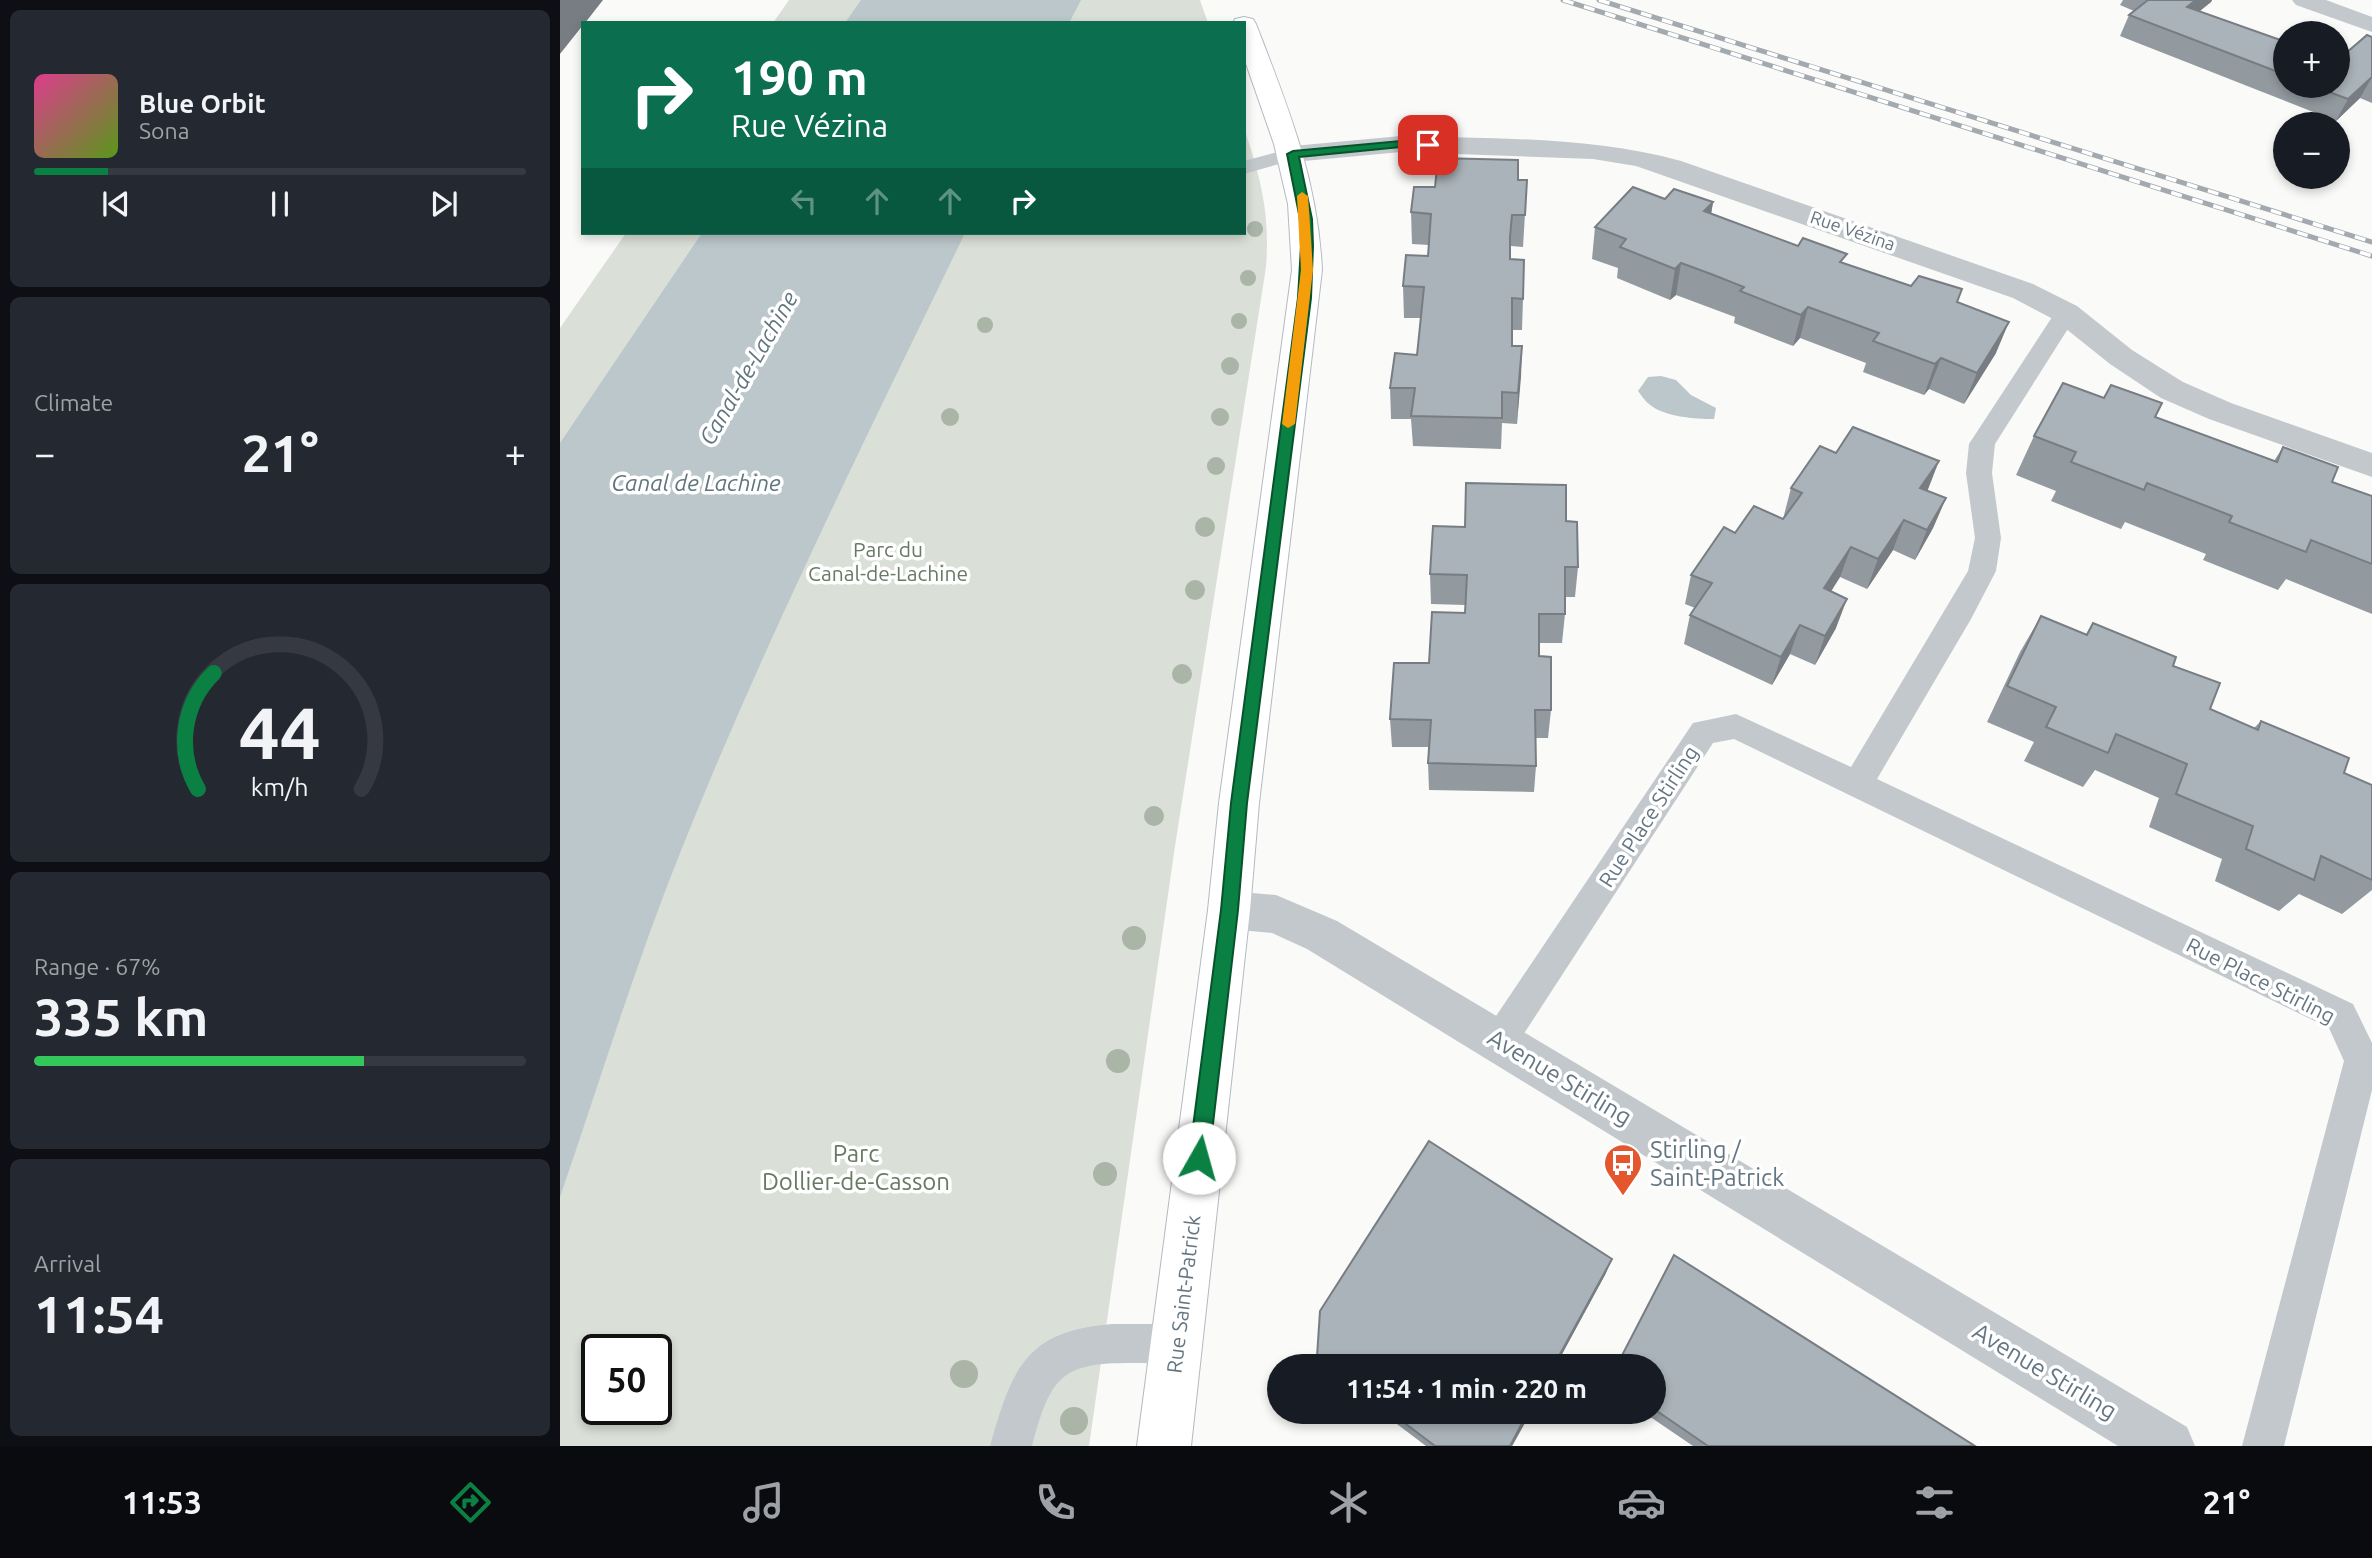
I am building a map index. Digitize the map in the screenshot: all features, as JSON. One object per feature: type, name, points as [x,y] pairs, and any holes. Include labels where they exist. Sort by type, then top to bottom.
[{"type":"main road","name":"Rue Saint-Patrick","points":[[1236,0],[1243,21]]},
{"type":"main road","name":"Rue Saint-Patrick","points":[[1164,1446],[1241,790],[1307,270],[1306,219],[1293,154],[1251,63],[1246,34]]},
{"type":"street","points":[[2304,0],[2372,24]]},
{"type":"street","name":"Rue Vézina","points":[[1293,154],[1401,144],[1593,151],[1639,158],[1943,261],[2023,291],[2066,313],[2121,357],[2172,390],[2220,411],[2372,465]]},
{"type":"street","name":"Avenue Stirling","points":[[1229,910],[1276,914],[1322,934],[2168,1446]]},
{"type":"lane","points":[[1246,167],[1293,154]]},
{"type":"lane","points":[[1857,785],[1982,571],[1988,538],[1979,473],[1982,444],[2066,313]]},
{"type":"lane","name":"Rue Place Stirling","points":[[1500,1041],[1704,732],[1737,726],[2341,1016],[2362,1060],[2263,1446]]},
{"type":"lane","points":[[1011,1446],[1029,1387],[1050,1359],[1063,1350],[1095,1343],[1177,1344]]},
{"type":"green space","points":[[789,0],[1200,0],[1207,21],[774,21]]},
{"type":"green space","name":"Parc du Canal-de-Lachine","points":[[1246,135],[1263,196],[1267,230],[1266,267],[1175,846],[1089,1446],[560,1446],[560,328],[625,235],[1246,235]]},
{"type":"water","points":[[861,0],[1081,0],[1070,21],[846,21]]},
{"type":"water","name":"Canal de Lachine","points":[[701,235],[964,235],[818,538],[714,770],[649,934],[560,1197],[560,443]]},
{"type":"water","points":[[1661,376],[1676,380],[1691,395],[1716,408],[1714,419],[1671,414],[1649,404],[1638,391],[1648,377]]},
{"type":"building","points":[[2148,0],[2196,0],[2187,7],[2273,37],[2273,70],[2129,15]]},
{"type":"building","points":[[2367,35],[2372,37],[2372,77],[2350,97],[2350,50]]},
{"type":"building","points":[[1438,158],[1518,160],[1518,180],[1527,180],[1525,215],[1512,215],[1510,237],[1510,259],[1524,260],[1523,299],[1512,298],[1512,346],[1522,346],[1518,393],[1502,392],[1502,418],[1411,416],[1415,388],[1390,388],[1395,353],[1417,355],[1424,287],[1403,286],[1406,255],[1428,256],[1431,214],[1411,212],[1414,187],[1435,187]]},
{"type":"building","points":[[1633,187],[1665,199],[1674,189],[1713,202],[1704,211],[1798,246],[1803,238],[1847,254],[1840,262],[1911,286],[1919,276],[1962,289],[1957,302],[2009,322],[1977,373],[1941,358],[1935,364],[1873,341],[1879,333],[1808,307],[1801,315],[1740,291],[1744,287],[1711,274],[1681,263],[1675,269],[1620,247],[1626,239],[1595,227]]},
{"type":"building","points":[[2063,383],[2104,398],[2111,385],[2162,403],[2155,417],[2277,462],[2283,447],[2338,467],[2332,482],[2372,496],[2372,564],[2311,540],[2306,552],[2229,522],[2232,516],[2147,483],[2144,490],[2071,462],[2076,452],[2034,436]]},
{"type":"building","points":[[1853,427],[1939,461],[1920,488],[1946,498],[1927,530],[1904,520],[1878,559],[1851,547],[1824,588],[1847,599],[1825,636],[1800,625],[1781,657],[1690,615],[1712,583],[1691,575],[1724,527],[1735,533],[1754,506],[1783,519],[1802,493],[1791,488],[1820,446],[1836,453]]},
{"type":"building","points":[[1466,483],[1566,485],[1566,521],[1577,522],[1578,567],[1565,567],[1565,614],[1539,614],[1539,656],[1551,657],[1551,710],[1535,710],[1536,766],[1428,763],[1431,720],[1390,719],[1394,663],[1429,663],[1432,612],[1465,613],[1467,575],[1430,574],[1433,526],[1465,527]]},
{"type":"building","points":[[2041,616],[2087,635],[2093,623],[2176,657],[2173,666],[2220,683],[2210,709],[2258,730],[2261,721],[2349,758],[2344,773],[2372,785],[2372,880],[2321,856],[2314,880],[2246,849],[2253,826],[2176,794],[2187,764],[2116,734],[2108,753],[2046,727],[2056,707],[2007,686]]},
{"type":"building","points":[[1429,1141],[1612,1259],[1560,1354],[1317,1354],[1320,1311]]},
{"type":"building","points":[[1674,1255],[1975,1446],[1708,1446],[1666,1417],[1666,1354],[1623,1354]]},
{"type":"building","points":[[1406,1424],[1522,1424],[1510,1446],[1435,1446]]},
{"type":"railway","points":[[1563,0],[2372,256]]},
{"type":"railway","points":[[1599,0],[2372,242]]},
{"type":"slow traffic","points":[[1288,424],[1307,270],[1306,219],[1302,196]]},
{"type":"place","name":"Stirling / Saint-Patrick","points":[[1623,1197]]},
{"type":"route","points":[[1199,1158],[1239,803],[1305,298],[1306,219],[1293,154],[1401,144],[1428,145]]},
{"type":"water label","name":"Canal-de-Lachine","points":[[748,368]]},
{"type":"park label","name":"Parc Dollier-de-Casson","points":[[856,1167]]}]
